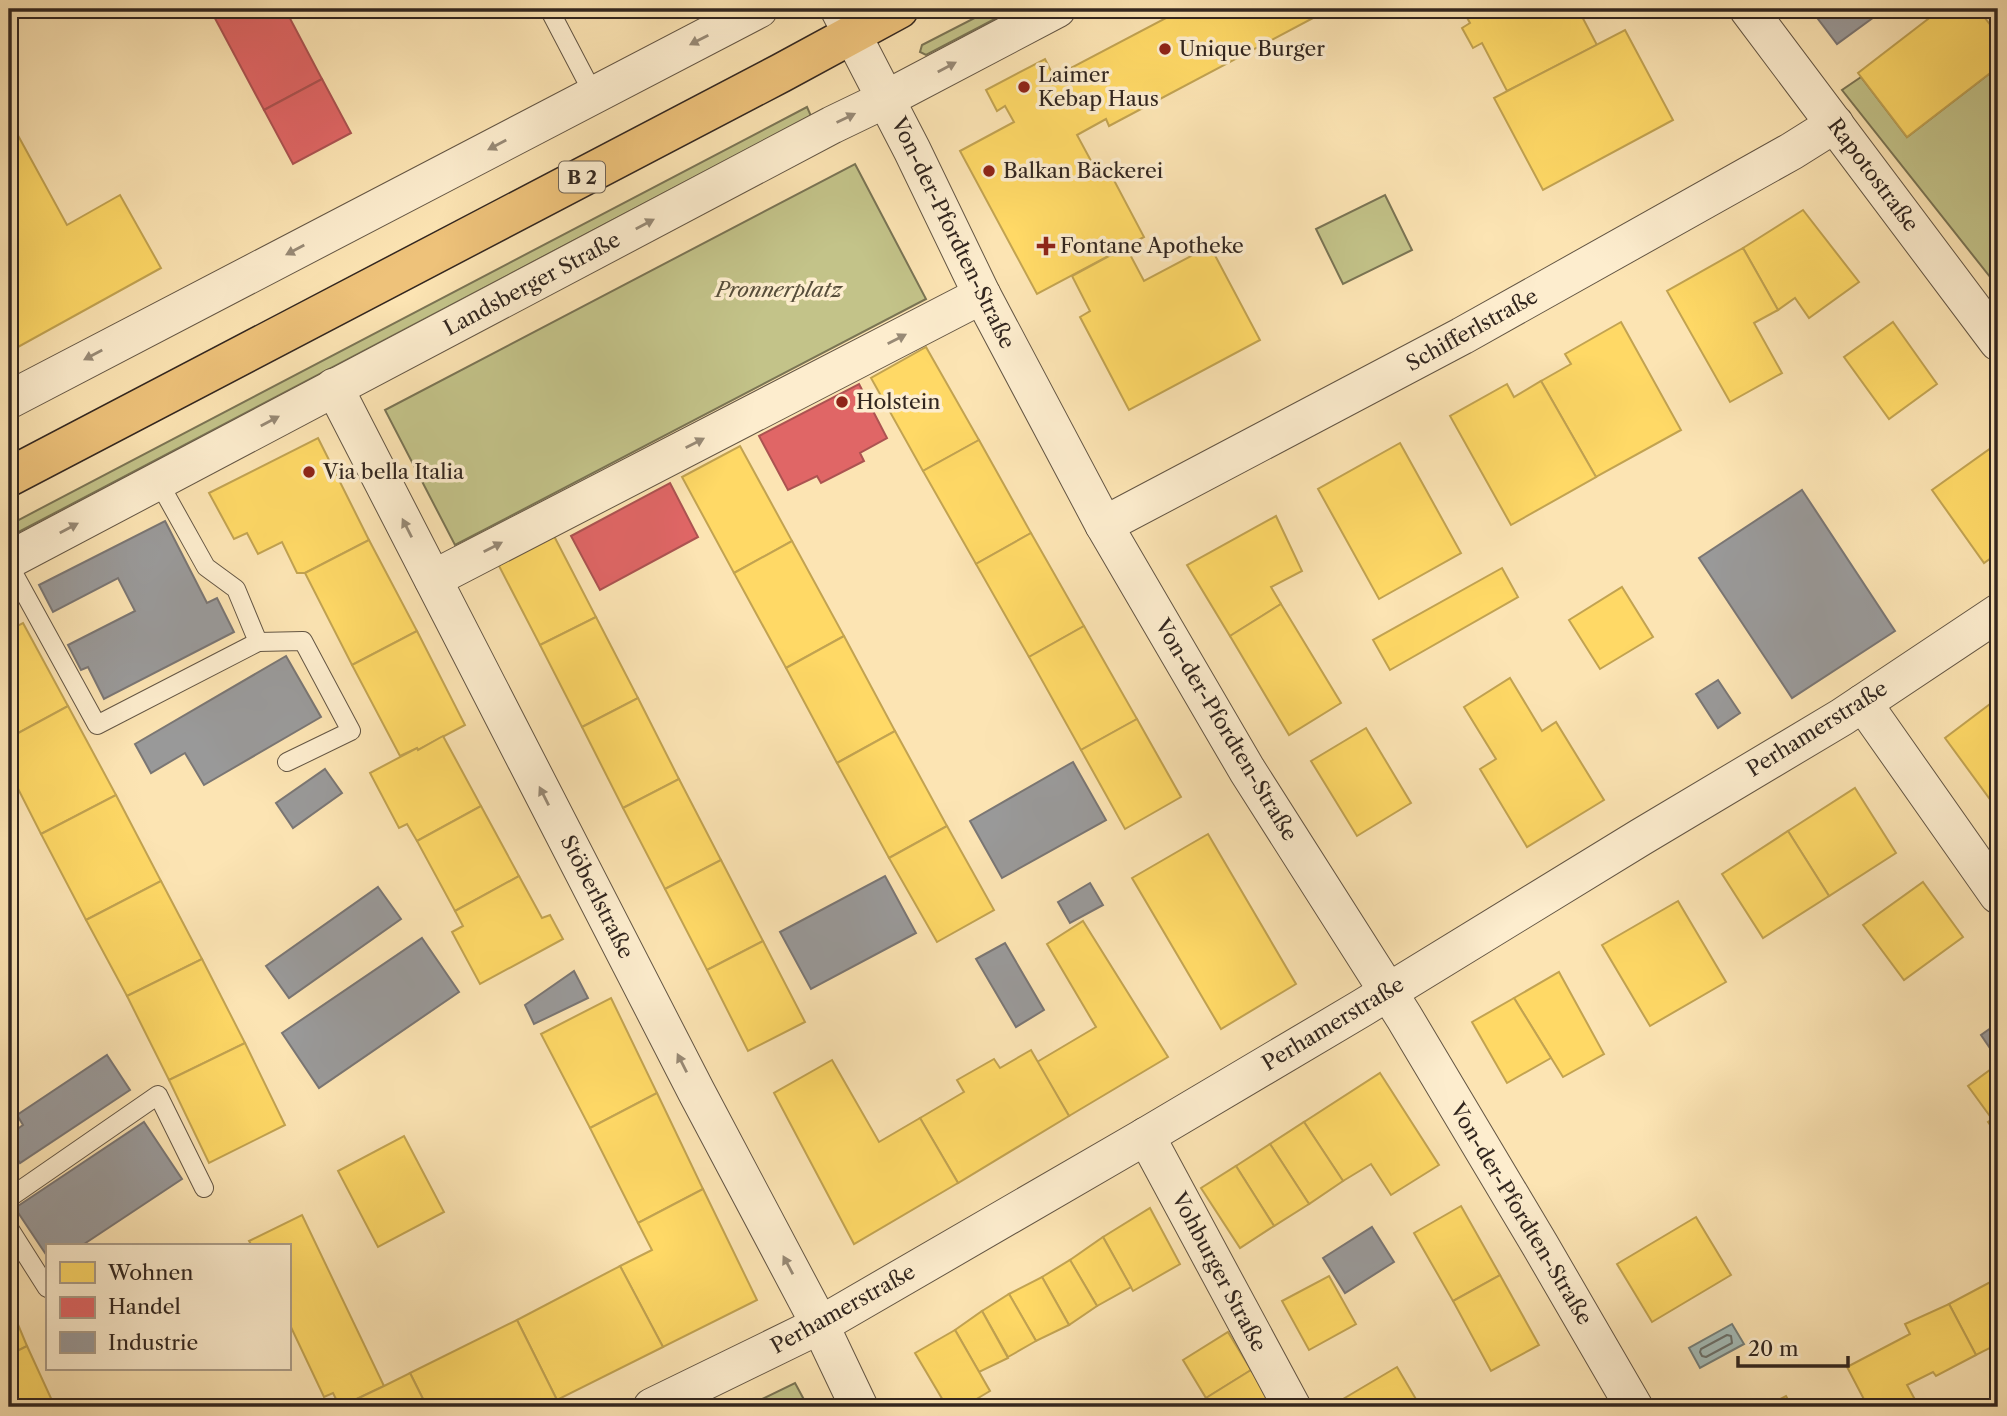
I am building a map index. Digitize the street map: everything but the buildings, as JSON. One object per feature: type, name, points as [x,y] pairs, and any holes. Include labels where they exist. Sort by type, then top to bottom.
[{"type":"main road","name":"B 2","points":[[9,477],[768,79],[846,21],[899,9]]},
{"type":"street","points":[[9,400],[759,9]]},
{"type":"street","name":"Landsberger Straße","points":[[9,563],[334,387],[1057,9]]},
{"type":"street","name":"Rapotostraße","points":[[1748,9],[1998,342]]},
{"type":"street","name":"Von-der-Pfordten-Straße","points":[[846,21],[982,295],[1104,526],[1247,770],[1388,992],[1634,1407]]},
{"type":"street","name":"Schifferlstraße","points":[[1104,526],[1462,336],[1780,158],[1835,124]]},
{"type":"street","points":[[433,579],[982,295]]},
{"type":"street","name":"Stöberlstraße","points":[[334,387],[820,1325],[859,1407]]},
{"type":"street","name":"Perhamerstraße","points":[[652,1407],[820,1325],[1146,1136],[1863,703],[1998,613]]},
{"type":"street","points":[[1863,703],[1998,895]]},
{"type":"street","name":"Vohburger Straße","points":[[1146,1136],[1292,1407]]},
{"type":"lane","points":[[549,9],[594,95]]},
{"type":"lane","points":[[158,481],[206,567],[236,589],[258,642]]},
{"type":"lane","points":[[9,563],[97,725],[258,642],[303,641],[351,731],[287,762]]},
{"type":"lane","points":[[9,1198],[158,1095],[204,1188]]},
{"type":"lane","points":[[9,1228],[46,1286]]},
{"type":"green space","points":[[992,9],[1014,9],[926,55],[920,52],[922,45]]},
{"type":"green space","points":[[1998,67],[1998,287],[1842,90],[1861,77],[1907,137]]},
{"type":"green space","points":[[807,107],[811,116],[9,537],[9,525]]},
{"type":"green space","name":"Pronnerplatz","points":[[855,164],[926,299],[455,545],[385,410]]},
{"type":"green space","points":[[1385,195],[1412,250],[1343,284],[1316,229]]},
{"type":"green space","points":[[795,1383],[808,1407],[746,1407]]},
{"type":"water","points":[[1732,1324],[1744,1344],[1700,1368],[1689,1348]]},
{"type":"place","name":"Unique Burger","points":[[1165,49]]},
{"type":"place","name":"Laimer Kebap Haus","points":[[1024,87]]},
{"type":"place","name":"Balkan Bäckerei","points":[[989,171]]},
{"type":"place","name":"Fontane Apotheke","points":[[1046,246]]},
{"type":"place","name":"Holstein","points":[[842,402]]},
{"type":"place","name":"Via bella Italia","points":[[309,472]]}]
